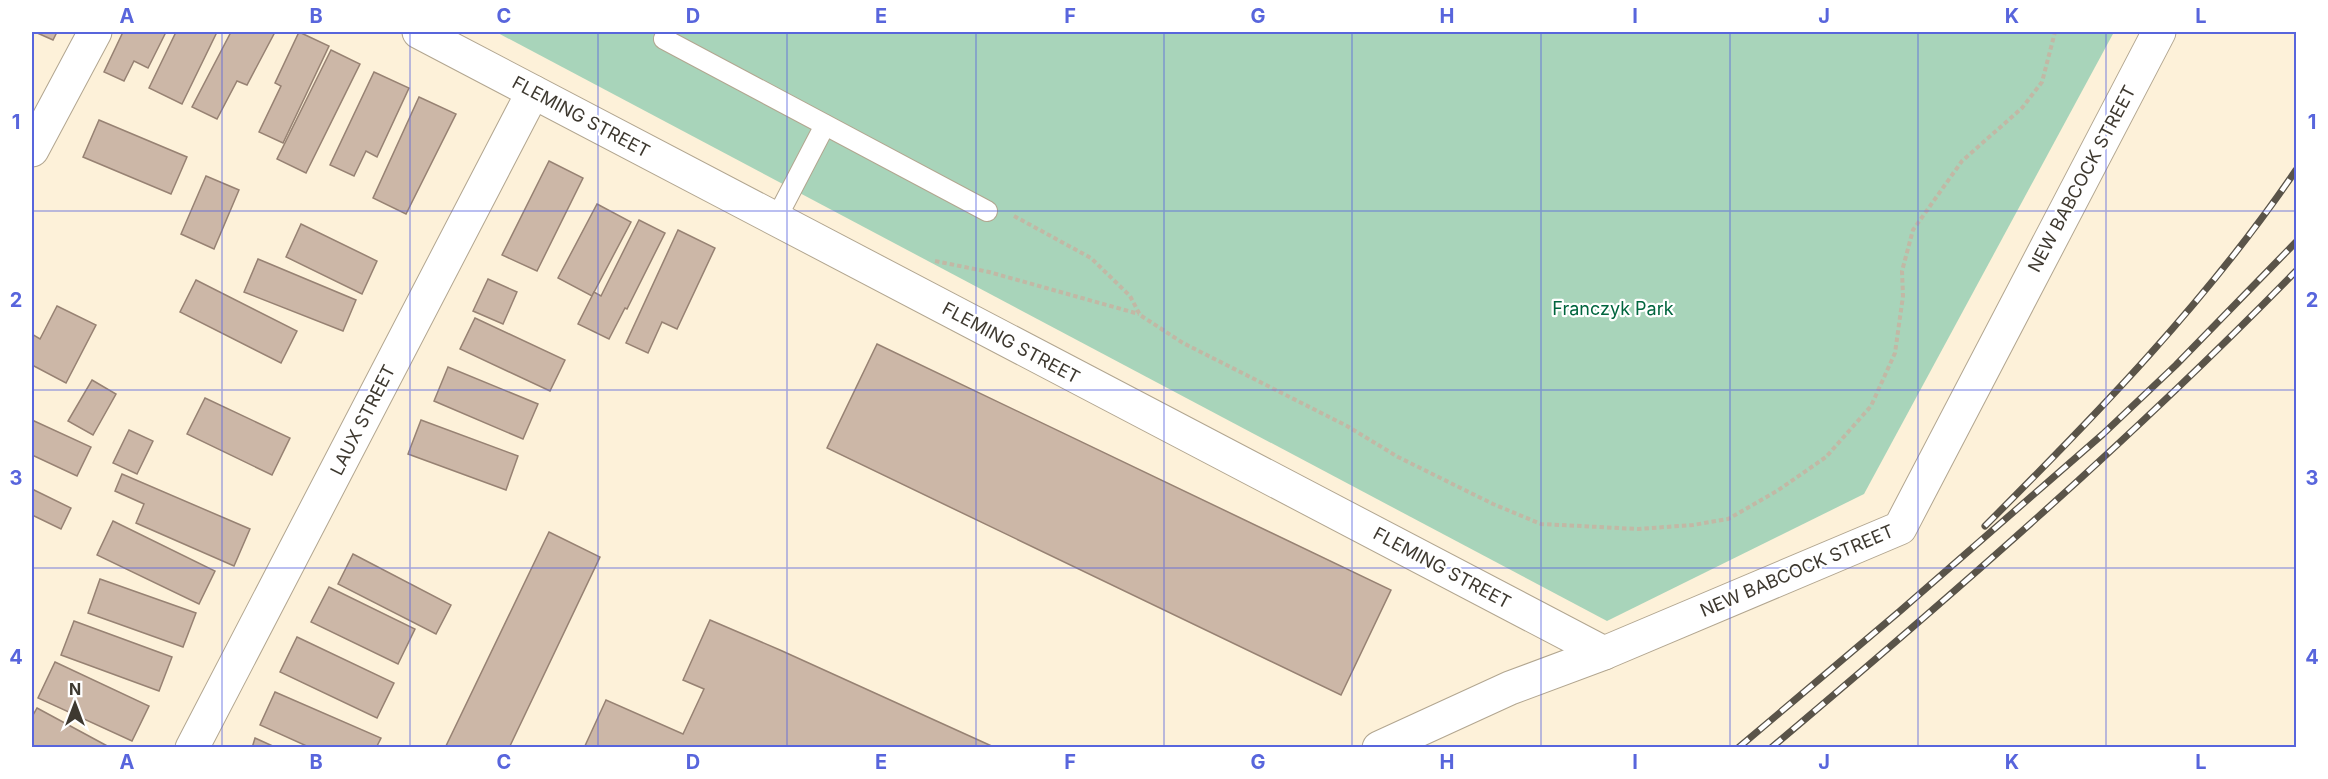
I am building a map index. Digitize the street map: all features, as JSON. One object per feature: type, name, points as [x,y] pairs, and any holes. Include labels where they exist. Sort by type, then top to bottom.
[{"type":"street","points":[[32,150],[95,32]]},
{"type":"street","name":"FLEMING STREET","points":[[419,32],[1604,653]]},
{"type":"street","name":"NEW BABCOCK STREET","points":[[1379,747],[1510,688],[1604,653],[1900,528],[2159,32]]},
{"type":"street","name":"LAUX STREET","points":[[192,747],[533,92]]},
{"type":"lane","points":[[664,39],[987,211]]},
{"type":"lane","points":[[776,219],[825,125]]},
{"type":"path","points":[[928,260],[989,272],[1140,315],[1192,348],[1347,426],[1398,457],[1540,524],[1638,529],[1693,525],[1728,519],[1778,491],[1826,457],[1871,406],[1895,353],[1903,296],[1902,271],[1913,230],[1962,161],[2022,108],[2042,82],[2055,32]]},
{"type":"path","points":[[987,211],[1011,214],[1091,258],[1130,296],[1140,315]]},
{"type":"green space","name":"Franczyk Park","points":[[496,32],[2114,32],[1864,494],[1607,621]]},
{"type":"building","points":[[35,32],[57,32],[53,40]]},
{"type":"building","points":[[123,32],[166,32],[148,68],[134,61],[124,81],[104,72]]},
{"type":"building","points":[[176,32],[217,32],[182,104],[149,88]]},
{"type":"building","points":[[231,32],[275,32],[247,85],[237,81],[217,119],[192,107]]},
{"type":"building","points":[[299,32],[329,46],[283,143],[259,132],[281,86],[275,83]]},
{"type":"building","points":[[331,50],[360,64],[306,173],[277,159]]},
{"type":"building","points":[[374,72],[409,88],[377,157],[366,151],[354,176],[330,165]]},
{"type":"building","points":[[419,97],[456,114],[406,214],[373,198]]},
{"type":"building","points":[[99,120],[187,157],[171,194],[83,157]]},
{"type":"building","points":[[549,161],[583,178],[537,271],[502,255]]},
{"type":"building","points":[[206,176],[239,190],[214,249],[181,234]]},
{"type":"building","points":[[597,204],[631,222],[592,296],[558,278]]},
{"type":"building","points":[[639,220],[665,233],[627,309],[625,308],[609,339],[578,324],[594,292],[601,296]]},
{"type":"building","points":[[301,224],[377,261],[362,294],[286,257]]},
{"type":"building","points":[[678,230],[715,248],[677,329],[662,322],[648,353],[626,343]]},
{"type":"building","points":[[258,259],[356,300],[343,331],[244,292]]},
{"type":"building","points":[[488,279],[517,292],[503,324],[473,311]]},
{"type":"building","points":[[196,280],[297,331],[281,363],[180,312]]},
{"type":"building","points":[[57,306],[96,325],[66,383],[32,365],[32,334],[40,339]]},
{"type":"building","points":[[475,318],[565,360],[550,391],[460,349]]},
{"type":"building","points":[[877,344],[1391,590],[1341,695],[827,448]]},
{"type":"building","points":[[448,367],[538,404],[523,439],[434,401]]},
{"type":"building","points":[[92,380],[116,394],[93,435],[68,421]]},
{"type":"building","points":[[205,398],[290,438],[272,475],[187,434]]},
{"type":"building","points":[[32,420],[91,447],[77,476],[32,455]]},
{"type":"building","points":[[421,420],[518,456],[506,490],[408,454]]},
{"type":"building","points":[[129,430],[153,441],[137,474],[113,463]]},
{"type":"building","points":[[122,474],[250,529],[234,566],[136,523],[144,504],[115,491]]},
{"type":"building","points":[[32,489],[71,508],[61,529],[32,515]]},
{"type":"building","points":[[113,521],[215,571],[199,604],[97,555]]},
{"type":"building","points":[[549,532],[600,557],[509,748],[445,748]]},
{"type":"building","points":[[353,554],[451,605],[436,634],[338,584]]},
{"type":"building","points":[[100,579],[196,613],[183,647],[88,613]]},
{"type":"building","points":[[329,587],[415,629],[398,664],[311,622]]},
{"type":"building","points":[[710,620],[996,748],[584,748],[606,700],[683,734],[704,689],[683,680]]},
{"type":"building","points":[[74,621],[172,657],[159,691],[61,655]]},
{"type":"building","points":[[297,637],[394,683],[377,718],[280,672]]},
{"type":"building","points":[[55,662],[149,706],[132,741],[38,698]]},
{"type":"building","points":[[275,692],[381,738],[376,748],[311,748],[260,725]]},
{"type":"building","points":[[37,708],[111,748],[32,748],[32,717]]},
{"type":"building","points":[[255,738],[277,748],[252,748]]},
{"type":"railway","points":[[1985,526],[2109,399],[2188,311],[2226,265],[2296,170]]},
{"type":"railway","points":[[1738,748],[2103,434],[2176,365],[2296,242]]},
{"type":"railway","points":[[1771,748],[2040,516],[2170,395],[2296,271]]}]
